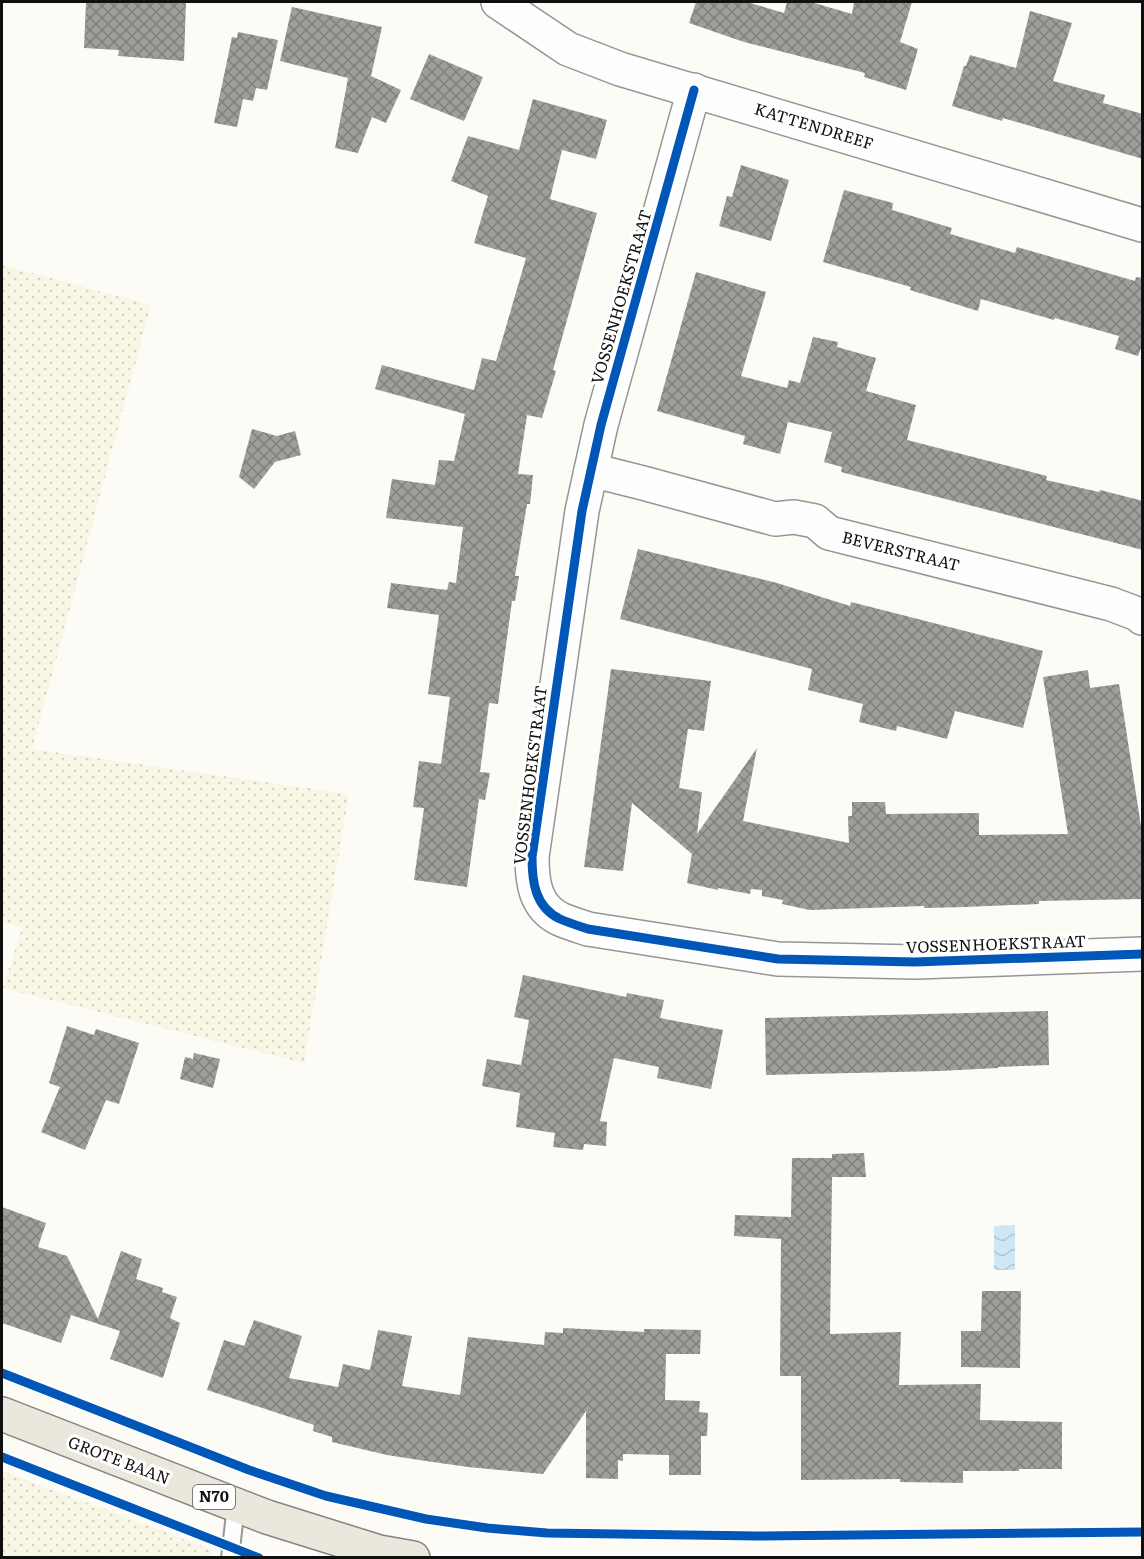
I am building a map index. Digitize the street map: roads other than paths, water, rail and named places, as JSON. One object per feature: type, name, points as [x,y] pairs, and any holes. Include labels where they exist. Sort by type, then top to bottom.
[{"type":"main road","name":"GROTE BAAN","points":[[2,1414],[267,1517],[379,1552],[413,1557]]},
{"type":"street","name":"KATTENDREEF","points":[[498,2],[568,49],[620,69],[1143,225]]},
{"type":"street","name":"VOSSENHOEKSTRAAT","points":[[694,90],[601,425],[582,511],[532,857],[532,878],[540,903],[558,919],[588,929],[778,959],[915,962],[1143,954]]},
{"type":"street","name":"BEVERSTRAAT","points":[[591,470],[775,519],[794,517],[815,520],[829,533],[1111,604],[1143,618]]},
{"type":"lane","points":[[230,1557],[236,1505]]},
{"type":"water","points":[[1015,1225],[1015,1270],[994,1270],[994,1226]]}]
